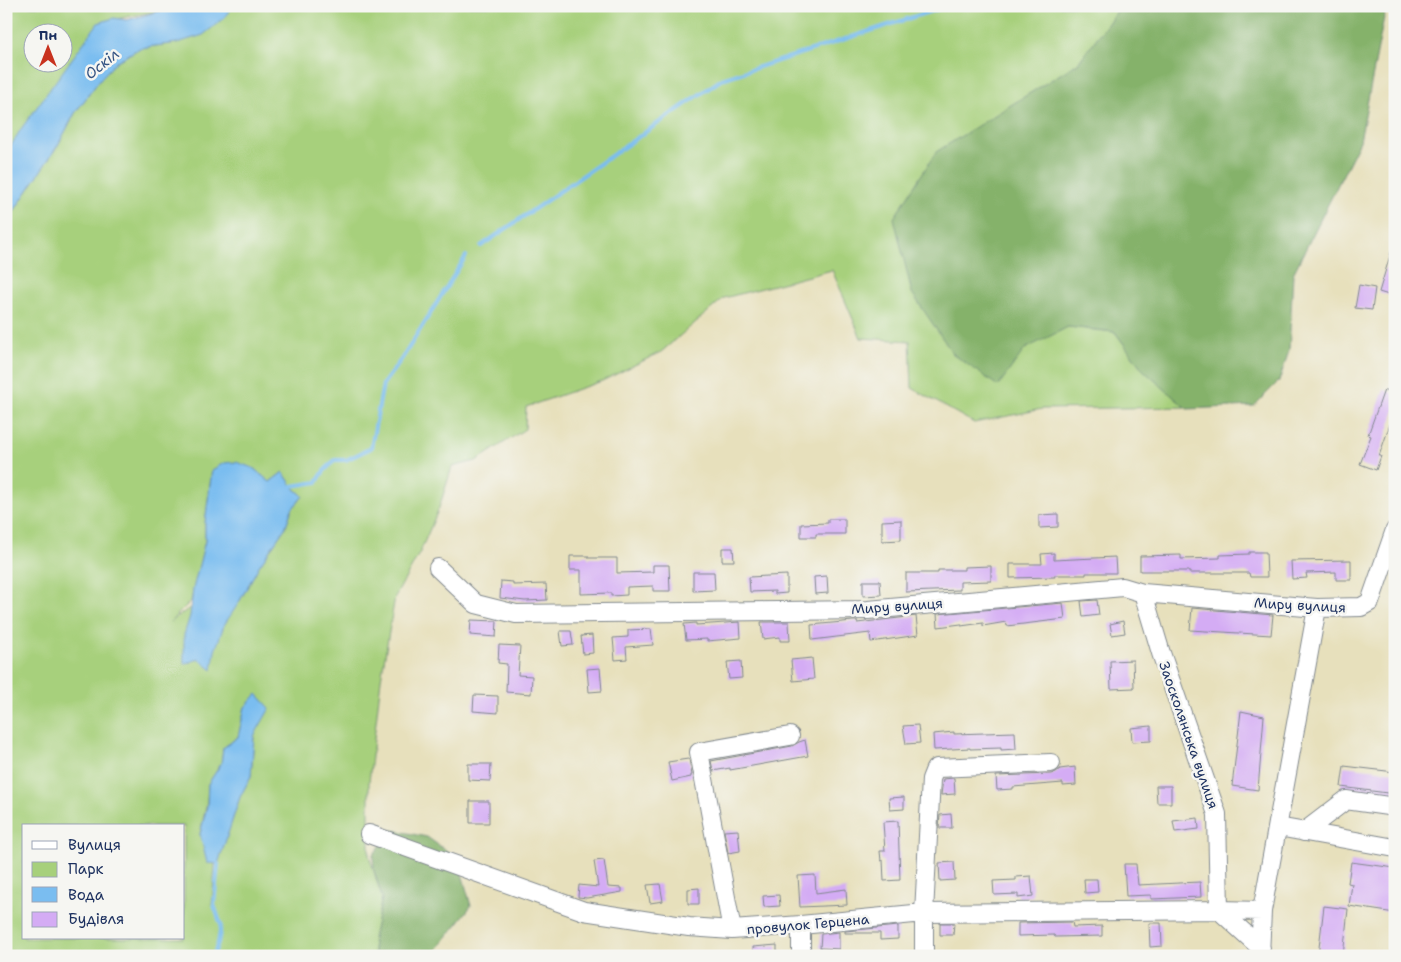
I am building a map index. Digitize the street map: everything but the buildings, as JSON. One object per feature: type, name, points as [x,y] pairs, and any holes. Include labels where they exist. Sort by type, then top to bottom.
[{"type":"street","name":"Миру вулиця","points":[[438,568],[476,604],[516,614],[868,610],[1123,587],[1143,593],[1317,608],[1361,607],[1366,606],[1370,602],[1395,530]]},
{"type":"street","name":"Заосколянська вулиця","points":[[1143,593],[1161,653],[1217,814],[1220,910]]},
{"type":"street","points":[[1260,952],[1262,912],[1317,608]]},
{"type":"street","points":[[732,930],[699,752],[790,736]]},
{"type":"street","points":[[924,956],[924,913],[931,779],[935,770],[937,768],[1051,763]]},
{"type":"street","points":[[1304,832],[1346,800],[1395,807]]},
{"type":"street","points":[[1278,827],[1395,848]]},
{"type":"street","name":"провулок Герцена","points":[[369,834],[584,911],[688,927],[732,930],[924,913],[1220,910],[1262,912]]},
{"type":"street","points":[[1220,910],[1260,952]]},
{"type":"street","points":[[801,925],[801,956]]},
{"type":"green space","points":[[6,6],[168,6],[163,10],[101,22],[72,63],[72,22],[22,22],[22,72],[65,72],[6,155]]},
{"type":"green space","points":[[232,6],[1121,6],[1078,63],[942,149],[1068,327],[1115,332],[1135,359],[1192,407],[1042,409],[974,423],[912,388],[910,341],[861,338],[832,270],[724,298],[661,352],[602,381],[526,407],[525,429],[476,461],[452,467],[439,508],[420,552],[395,597],[381,679],[369,782],[369,855],[382,898],[373,939],[375,956],[6,956],[6,223],[58,145],[75,113],[101,78],[117,61],[140,48],[177,43]],"holes":[[[253,468],[270,482],[283,472],[292,486],[303,496],[292,509],[285,528],[259,566],[238,604],[194,600],[191,607],[170,622],[191,601],[205,541],[205,523],[212,470]],[[245,707],[254,736],[251,776],[240,797],[218,862],[214,904],[212,905],[215,864],[200,834],[207,802],[208,784],[221,764],[223,748],[238,737]]]},
{"type":"green space","points":[[1121,6],[1384,6],[1385,12],[1360,141],[1293,274],[1289,351],[1279,381],[1254,406],[1187,409],[1143,370],[1115,332],[1068,327],[1025,349],[998,386],[953,354],[912,293],[894,218],[936,152],[1078,63]]},
{"type":"green space","points":[[393,830],[427,837],[458,859],[471,906],[432,956],[375,956],[373,939],[382,898],[374,870],[373,855]]},
{"type":"water","name":"Оскіл","points":[[168,6],[233,6],[223,19],[203,35],[177,43],[140,48],[117,61],[101,78],[75,113],[58,145],[6,223],[6,154],[21,129],[62,72],[72,72],[72,59],[98,23],[114,18],[127,20],[163,10]]},
{"type":"water","points":[[236,462],[253,468],[270,482],[283,472],[293,487],[303,496],[292,509],[285,528],[259,566],[224,625],[215,651],[212,670],[199,659],[184,664],[184,635],[190,616],[193,589],[205,541],[205,523],[212,470],[224,463]]},
{"type":"water","points":[[257,694],[270,708],[254,736],[251,776],[240,797],[218,864],[207,863],[200,834],[207,806],[208,784],[221,764],[223,748],[238,737],[245,707]]},
{"type":"waterway","points":[[481,246],[722,79],[947,6]]},
{"type":"waterway","points":[[292,486],[317,482],[324,471],[335,460],[346,460],[371,448],[383,384],[403,357],[466,256]]},
{"type":"waterway","points":[[213,956],[218,943],[221,925],[214,905],[218,864]]}]
